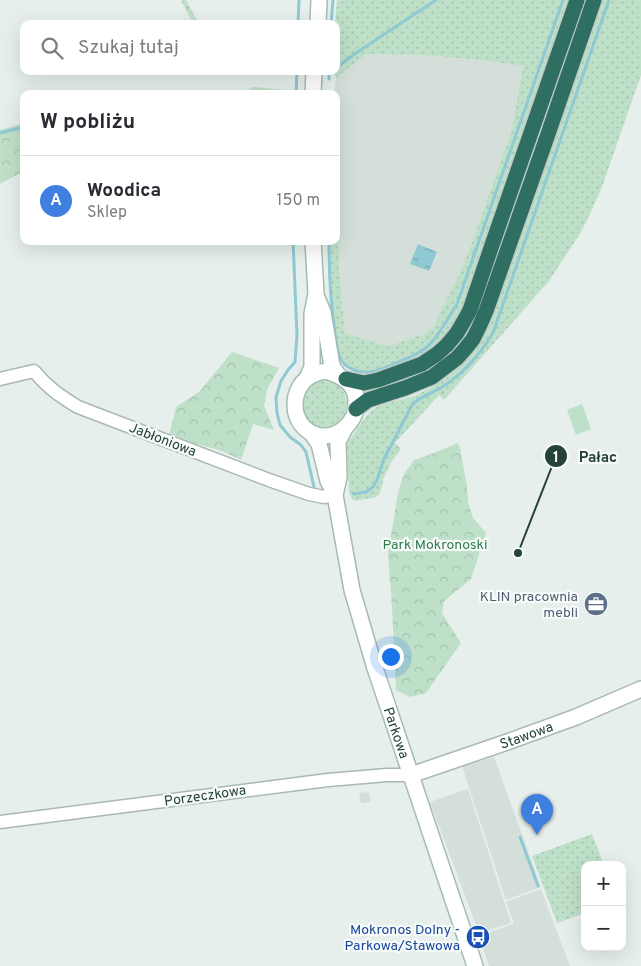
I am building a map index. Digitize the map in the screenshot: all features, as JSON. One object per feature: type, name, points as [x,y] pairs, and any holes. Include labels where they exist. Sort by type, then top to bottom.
[{"type":"highway","points":[[342,377],[364,383],[409,370],[437,354],[457,333],[470,310],[577,0]]},
{"type":"highway","points":[[356,409],[368,400],[432,377],[457,358],[473,339],[486,311],[594,0]]},
{"type":"main road","points":[[318,20],[320,0]]},
{"type":"main road","points":[[313,90],[314,75]]},
{"type":"main road","points":[[307,378],[312,367],[312,314],[316,294],[313,245]]},
{"type":"main road","points":[[316,294],[322,312],[332,366],[353,388],[357,398],[353,419],[344,430],[331,436],[312,434],[300,425],[295,414],[294,402],[303,382],[315,374],[326,371],[342,377]]},
{"type":"main road","name":"Parkowa","points":[[335,495],[339,477],[338,442],[344,430]]},
{"type":"main road","name":"Parkowa","points":[[312,434],[319,444],[328,481],[335,495],[352,590],[374,665],[475,966]]},
{"type":"main road","name":"Stawowa","points":[[411,775],[576,717],[641,689]]},
{"type":"street","name":"Jabłoniowa","points":[[0,379],[34,372],[59,396],[78,407],[301,491],[324,497],[335,495]]},
{"type":"street","name":"Porzeczkowa","points":[[0,822],[328,780],[411,775]]},
{"type":"shaded area","points":[[366,54],[435,56],[523,65],[512,128],[473,240],[442,312],[433,327],[424,334],[387,346],[345,333],[339,245],[340,90],[334,90],[336,78]]},
{"type":"shaded area","points":[[494,757],[541,887],[506,900],[462,766]]},
{"type":"shaded area","points":[[468,789],[511,923],[479,933],[430,802]]},
{"type":"shaded area","points":[[369,792],[371,802],[361,803],[359,793]]},
{"type":"shaded area","points":[[541,889],[570,966],[489,966],[479,936],[514,924],[506,902]]},
{"type":"green space","points":[[181,0],[186,0],[197,20],[191,20]]},
{"type":"green space","points":[[337,0],[572,0],[466,303],[460,315],[445,337],[429,351],[411,361],[379,374],[377,369],[370,371],[355,370],[348,366],[342,358],[335,327],[331,287],[330,245],[338,245],[345,333],[387,346],[424,334],[433,327],[457,279],[473,240],[512,128],[523,66],[435,56],[367,54],[340,75],[340,20],[335,20]]},
{"type":"green space","points":[[584,0],[588,0],[480,311],[469,332],[456,350],[433,368],[420,375],[364,393],[364,391],[383,385],[443,357]]},
{"type":"green space","points":[[603,0],[641,0],[641,75],[602,187],[591,212],[581,232],[549,281],[444,400],[439,395],[395,443],[401,449],[384,477],[380,493],[376,497],[355,501],[349,492],[347,447],[351,438],[367,416],[376,407],[413,396],[447,378],[468,358],[488,327]]},
{"type":"green space","points":[[253,87],[286,90],[247,90]]},
{"type":"green space","points":[[20,124],[20,173],[0,184],[0,130]]},
{"type":"green space","points":[[232,352],[279,368],[267,390],[264,406],[274,430],[253,424],[241,460],[222,451],[169,436],[176,407],[199,392]]},
{"type":"green space","points":[[319,381],[329,381],[343,391],[347,404],[343,417],[337,423],[329,427],[319,427],[305,417],[301,409],[301,399],[311,385]]},
{"type":"green space","points":[[582,404],[591,429],[576,435],[567,410]]},
{"type":"green space","name":"Park Mokronoski","points":[[458,443],[467,487],[468,502],[473,518],[486,533],[471,579],[444,601],[442,613],[461,643],[426,693],[410,697],[396,690],[388,554],[398,493],[404,474],[414,460]]},
{"type":"green space","points":[[410,542],[420,542],[420,554],[411,555]]},
{"type":"green space","points":[[592,834],[602,861],[581,861],[581,914],[557,923],[532,856]]},
{"type":"water","points":[[418,244],[437,252],[429,271],[410,264]]},
{"type":"waterway","points":[[298,20],[299,0]]},
{"type":"waterway","points":[[331,20],[333,0]]},
{"type":"waterway","points":[[340,65],[436,0]]},
{"type":"waterway","points":[[329,245],[335,338],[339,355],[344,364],[358,371],[376,371],[411,357],[429,345],[457,304],[563,0]]},
{"type":"waterway","points":[[354,494],[366,492],[373,487],[384,459],[412,405],[447,384],[463,371],[476,357],[493,333],[609,0]]},
{"type":"waterway","points":[[296,90],[297,75]]},
{"type":"waterway","points":[[0,133],[20,128]]},
{"type":"waterway","points":[[293,245],[297,335],[295,362],[281,381],[276,397],[277,413],[280,425],[306,452],[314,487]]},
{"type":"waterway","points":[[520,837],[538,886]]},
{"type":"place","name":"Pałac","points":[[518,553]]},
{"type":"place","name":"KLIN pracownia mebli","points":[[596,604]]},
{"type":"place","name":"Woodica","points":[[537,835]]},
{"type":"place","name":"Mokronos Dolny - Parkowa/Stawowa","points":[[478,937]]}]
